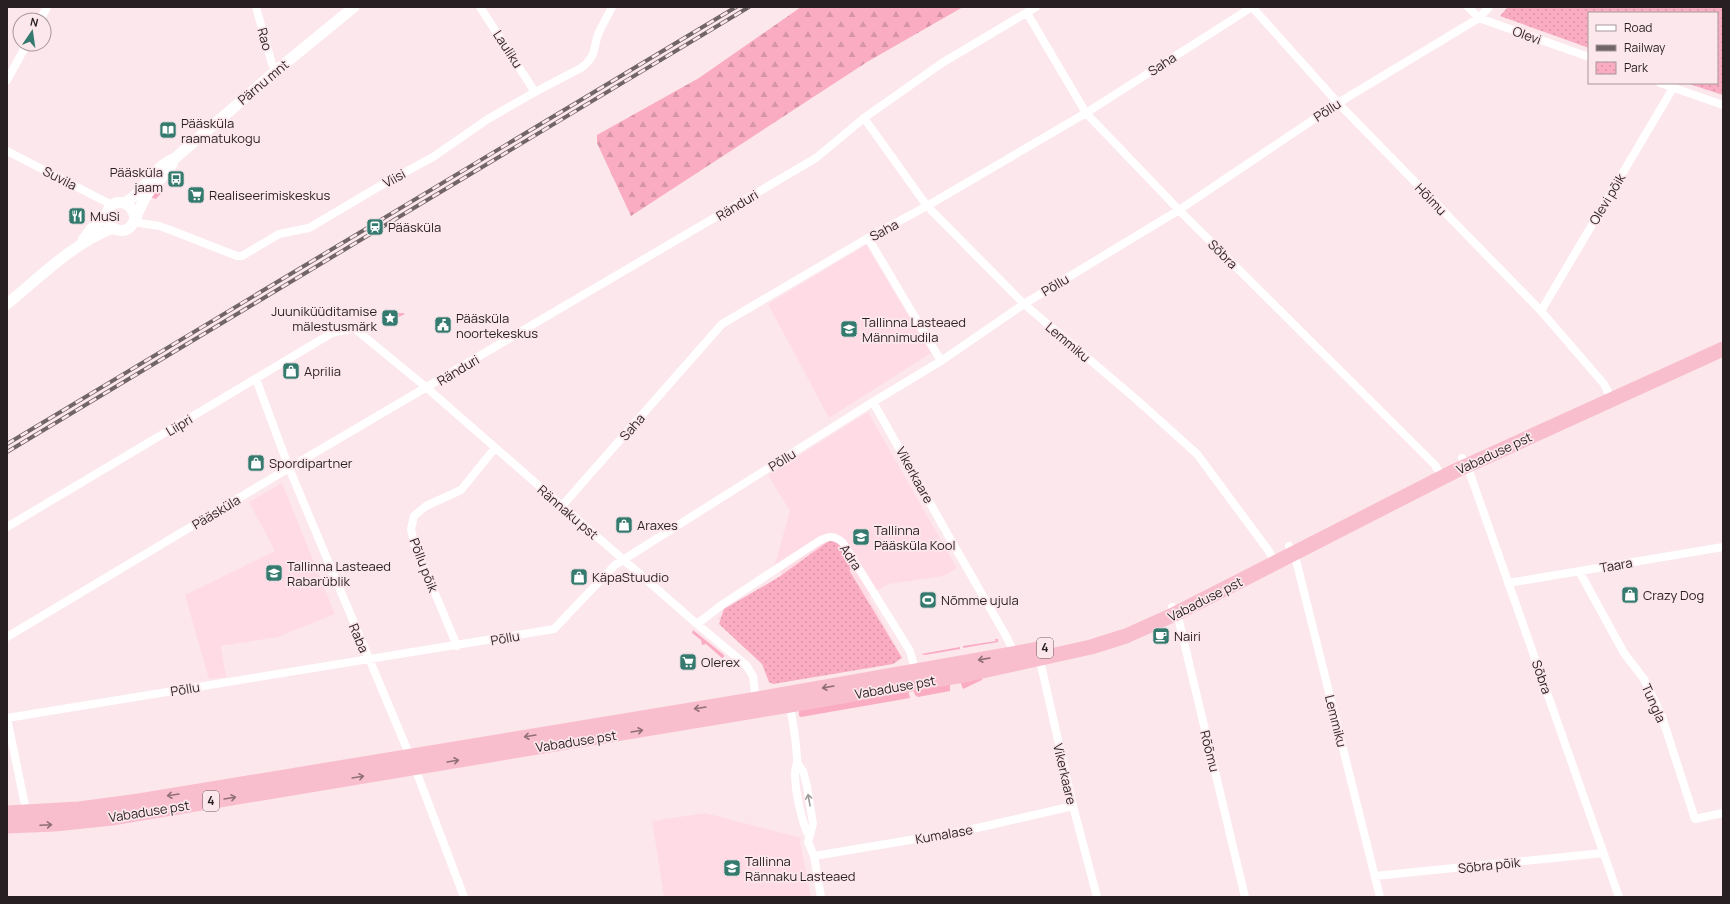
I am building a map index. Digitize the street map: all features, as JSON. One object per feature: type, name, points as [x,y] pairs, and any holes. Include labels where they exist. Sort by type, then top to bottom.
[{"type":"highway","name":"Vabaduse pst","points":[[7,813],[25,819],[112,818],[412,762],[789,700],[1038,654],[1127,627],[1174,610],[1464,462],[1608,392],[1723,339]]},
{"type":"highway","name":"Vabaduse pst","points":[[1464,462],[1723,349]]},
{"type":"highway","name":"Vabaduse pst","points":[[917,677],[1013,654],[1038,654]]},
{"type":"highway","name":"Vabaduse pst","points":[[7,826],[25,819]]},
{"type":"main road","name":"Pärnu mnt","points":[[124,203],[133,199],[156,171],[166,162],[174,159],[276,70],[354,7]]},
{"type":"main road","name":"Pärnu mnt","points":[[134,220],[146,197],[155,185],[172,168],[174,159]]},
{"type":"main road","points":[[7,304],[80,244],[113,228],[124,230],[129,228],[134,220],[134,212],[130,206],[124,203],[118,203],[92,228],[80,244]]},
{"type":"main road","points":[[110,210],[107,220],[113,228]]},
{"type":"street","name":"Rao","points":[[256,7],[272,64],[276,70]]},
{"type":"street","name":"Lauliku","points":[[480,7],[535,92]]},
{"type":"street","name":"Viisi","points":[[134,220],[159,226],[237,256],[242,256],[279,234],[309,228],[385,183],[433,157],[488,119],[535,92],[568,76],[588,62],[594,54],[599,33],[612,7]]},
{"type":"street","name":"Ränduri","points":[[427,388],[816,158],[864,118],[942,62],[1036,7]]},
{"type":"street","name":"Hõimu","points":[[1252,7],[1338,103],[1541,311],[1604,384],[1608,392]]},
{"type":"street","name":"Saha","points":[[561,507],[722,324],[1086,113],[1252,7]]},
{"type":"street","name":"Olevi","points":[[1468,7],[1479,18],[1588,57]]},
{"type":"street","name":"Põllu","points":[[25,819],[25,805],[7,718],[457,646],[554,629],[615,565],[940,361],[1024,304],[1179,210],[1338,103],[1479,18],[1489,7]]},
{"type":"street","name":"Sõbra","points":[[1026,13],[1086,113],[1179,210],[1435,465],[1440,474]]},
{"type":"street","points":[[7,80],[23,52]]},
{"type":"street","points":[[1663,84],[1723,105]]},
{"type":"street","name":"Olevi põik","points":[[1541,311],[1673,88]]},
{"type":"street","name":"Lemmiku","points":[[864,118],[927,206],[1024,304],[1137,400],[1196,454],[1274,559]]},
{"type":"street","name":"Suvila","points":[[7,151],[110,210]]},
{"type":"street","points":[[868,238],[940,361]]},
{"type":"street","name":"Rännaku pst","points":[[354,328],[427,388],[561,507],[746,665],[753,676],[757,705]]},
{"type":"street","name":"Liipri","points":[[7,527],[332,333],[354,328]]},
{"type":"street","name":"Raba","points":[[256,379],[289,468],[368,660],[412,762],[464,897]]},
{"type":"street","name":"Pääsküla","points":[[7,637],[289,468],[427,388]]},
{"type":"street","name":"Vikerkaare","points":[[874,402],[1006,636],[1013,654]]},
{"type":"street","name":"Põllu põik","points":[[457,646],[414,543],[411,529],[414,516],[426,506],[461,490],[495,448]]},
{"type":"street","name":"Sõbra","points":[[1464,462],[1619,897]]},
{"type":"street","name":"Adra","points":[[697,624],[724,604],[819,541],[831,536],[837,538],[843,543],[910,651],[917,677]]},
{"type":"street","name":"Taara","points":[[1508,583],[1723,546]]},
{"type":"street","name":"Lemmiku","points":[[1291,550],[1296,560],[1380,897]]},
{"type":"street","name":"Tungla","points":[[1579,571],[1624,653],[1644,679],[1659,711],[1695,819],[1723,813]]},
{"type":"street","name":"Rõõmu","points":[[1174,610],[1179,621],[1245,897]]},
{"type":"street","name":"Vikerkaare","points":[[1038,654],[1073,806],[1097,897]]},
{"type":"street","points":[[789,700],[795,732],[798,764],[803,771],[813,824],[808,842],[814,856],[821,897]]},
{"type":"street","name":"Kumalase","points":[[814,856],[964,831],[1073,806]]},
{"type":"street","name":"Sõbra põik","points":[[1375,876],[1603,853]]},
{"type":"shaded area","name":"Tallinna Lasteaed Männimudila","points":[[866,245],[931,353],[829,418],[768,304]]},
{"type":"shaded area","name":"Tallinna Pääsküla Kool","points":[[868,412],[957,568],[944,576],[889,584],[868,596],[902,657],[783,676],[717,618],[783,576],[775,564],[790,511],[768,475]]},
{"type":"shaded area","name":"Tallinna Lasteaed Rabarüblik","points":[[282,483],[335,614],[278,637],[221,646],[226,677],[209,679],[185,595],[275,551],[249,502]]},
{"type":"shaded area","name":"Tallinna Rännaku Lasteaed","points":[[705,813],[802,838],[800,841],[811,897],[664,897],[652,821]]},
{"type":"green space","points":[[801,7],[963,7],[867,62],[631,216],[597,143],[597,135],[699,78]]},
{"type":"green space","points":[[1508,7],[1723,7],[1723,95],[1689,84],[1718,84],[1718,12],[1588,12],[1588,48],[1500,16]]},
{"type":"green space","points":[[161,187],[163,188],[163,191],[156,199],[150,197]]},
{"type":"green space","points":[[386,313],[403,313],[405,314],[384,324]]},
{"type":"green space","points":[[830,540],[839,544],[855,567],[849,570],[902,658],[893,664],[773,684],[769,682],[762,664],[719,624],[724,609],[779,577]]},
{"type":"green space","points":[[693,630],[724,655],[724,657],[722,658],[706,644],[702,645],[701,640],[692,633]]},
{"type":"green space","points":[[995,639],[998,639],[998,642],[963,648],[963,646],[996,641]]},
{"type":"green space","points":[[960,647],[960,649],[925,655],[921,654]]},
{"type":"green space","points":[[982,677],[982,680],[963,689],[960,681]]},
{"type":"green space","points":[[950,683],[950,691],[918,697],[915,695],[913,689]]},
{"type":"green space","points":[[908,690],[910,698],[801,717],[799,716],[799,711],[802,709]]},
{"type":"railway","points":[[7,444],[736,7]]},
{"type":"railway","points":[[7,452],[749,7]]},
{"type":"place","name":"Pääsküla raamatukogu","points":[[168,130]]},
{"type":"place","name":"Pääsküla jaam","points":[[176,179]]},
{"type":"place","name":"Realiseerimiskeskus","points":[[196,195]]},
{"type":"place","name":"MuSi","points":[[77,216]]},
{"type":"place","name":"Pääsküla","points":[[375,227]]},
{"type":"place","name":"Juuniküüditamise mälestusmärk","points":[[390,318]]},
{"type":"place","name":"Pääsküla noortekeskus","points":[[443,325]]},
{"type":"place","name":"Tallinna Lasteaed Männimudila","points":[[849,329]]},
{"type":"place","name":"Aprilia","points":[[291,371]]},
{"type":"place","name":"Spordipartner","points":[[256,463]]},
{"type":"place","name":"Araxes","points":[[624,525]]},
{"type":"place","name":"Tallinna Pääsküla Kool","points":[[861,537]]},
{"type":"place","name":"Tallinna Lasteaed Rabarüblik","points":[[274,573]]},
{"type":"place","name":"KäpaStuudio","points":[[579,577]]},
{"type":"place","name":"Crazy Dog","points":[[1630,595]]},
{"type":"place","name":"Nõmme ujula","points":[[928,600]]},
{"type":"place","name":"Nairi","points":[[1161,636]]},
{"type":"place","name":"Olerex","points":[[688,662]]},
{"type":"place","name":"Tallinna Rännaku Lasteaed","points":[[732,868]]}]
